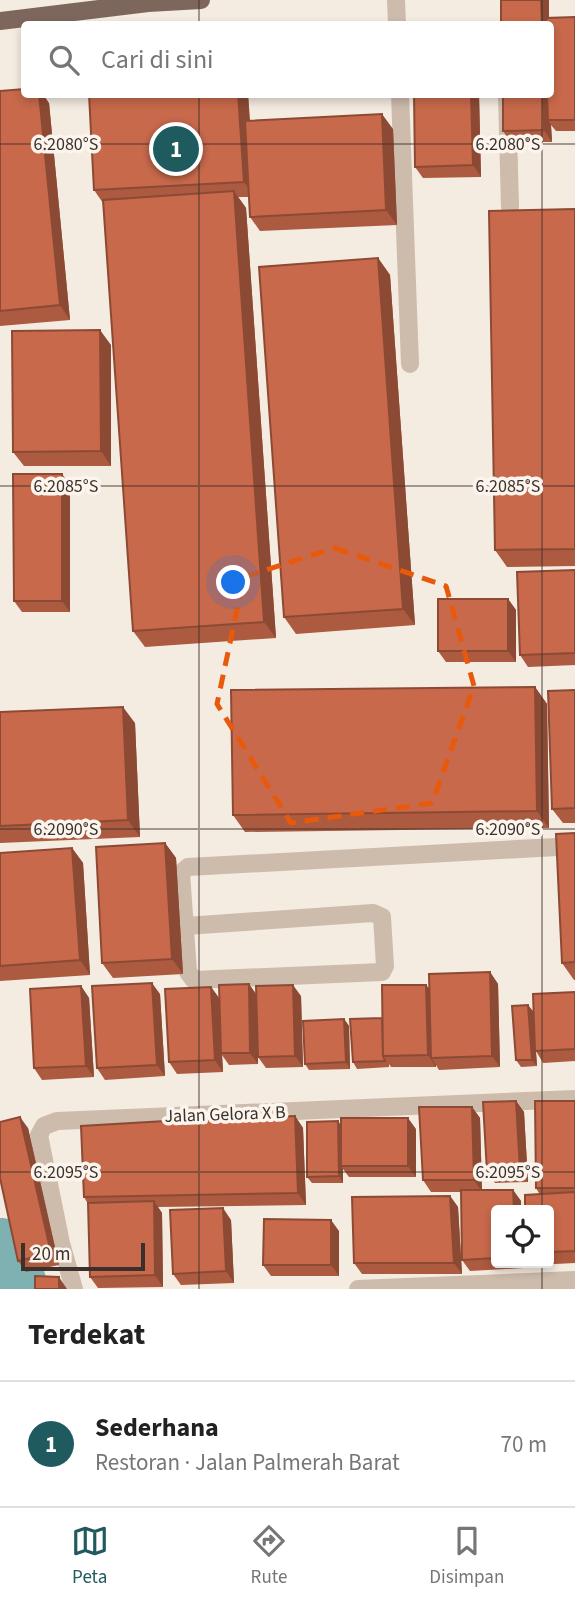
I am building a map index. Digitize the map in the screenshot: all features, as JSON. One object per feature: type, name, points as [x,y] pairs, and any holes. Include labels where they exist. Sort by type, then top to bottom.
[{"type":"main road","points":[[0,21],[148,3],[201,0]]},
{"type":"street","points":[[396,0],[397,21]]},
{"type":"street","points":[[400,98],[410,364]]},
{"type":"street","points":[[507,98],[510,207]]},
{"type":"street","points":[[186,926],[373,913],[382,917],[385,966],[382,972],[194,980],[188,972],[181,873],[188,867],[575,846]]},
{"type":"street","name":"Jalan Gelora X B","points":[[74,1289],[61,1243],[39,1135],[44,1126],[57,1121],[575,1099]]},
{"type":"street","points":[[358,1289],[575,1280]]},
{"type":"highlighted area","points":[[335,548],[446,586],[474,686],[432,803],[291,823],[217,704],[244,577]]},
{"type":"building","points":[[501,0],[541,0],[542,21],[501,21]]},
{"type":"building","points":[[575,17],[575,120],[548,120],[547,98],[554,98],[554,21],[546,21],[546,18]]},
{"type":"building","points":[[21,89],[21,98],[39,98],[60,305],[0,311],[0,91]]},
{"type":"building","points":[[89,98],[238,98],[244,182],[94,190]]},
{"type":"building","points":[[414,98],[471,98],[473,165],[415,167]]},
{"type":"building","points":[[503,98],[543,98],[544,130],[503,131]]},
{"type":"building","points":[[382,114],[386,210],[250,217],[245,121]]},
{"type":"building","points":[[234,191],[264,622],[133,631],[103,200]]},
{"type":"building","points":[[575,209],[575,549],[495,550],[489,211]]},
{"type":"building","points":[[378,258],[403,609],[284,617],[259,267]]},
{"type":"building","points":[[100,330],[101,451],[13,452],[12,331]]},
{"type":"building","points":[[13,474],[62,474],[62,601],[14,601]]},
{"type":"building","points":[[575,570],[575,653],[520,655],[517,572]]},
{"type":"building","points":[[438,599],[508,599],[508,651],[438,651]]},
{"type":"building","points":[[535,687],[537,811],[233,815],[231,690]]},
{"type":"building","points":[[575,690],[575,808],[552,809],[548,691]]},
{"type":"building","points":[[123,707],[128,820],[0,826],[0,712]]},
{"type":"building","points":[[575,833],[575,962],[562,963],[556,834]]},
{"type":"building","points":[[165,843],[172,959],[102,963],[96,847]]},
{"type":"building","points":[[72,848],[80,960],[0,966],[0,853]]},
{"type":"building","points":[[490,972],[492,1056],[431,1058],[429,974]]},
{"type":"building","points":[[152,983],[157,1065],[97,1068],[92,986]]},
{"type":"building","points":[[249,984],[250,1053],[221,1053],[219,985]]},
{"type":"building","points":[[293,985],[295,1056],[258,1057],[256,986]]},
{"type":"building","points":[[382,985],[426,985],[428,1055],[383,1056]]},
{"type":"building","points":[[81,986],[86,1066],[34,1068],[30,989]]},
{"type":"building","points":[[211,987],[215,1060],[169,1062],[165,989]]},
{"type":"building","points":[[575,992],[575,1049],[535,1051],[533,994]]},
{"type":"building","points":[[528,1005],[532,1060],[516,1060],[512,1006]]},
{"type":"building","points":[[382,1018],[385,1061],[353,1062],[350,1019]]},
{"type":"building","points":[[344,1019],[346,1062],[305,1064],[303,1021]]},
{"type":"building","points":[[516,1101],[520,1170],[487,1172],[483,1102]]},
{"type":"building","points":[[535,1101],[575,1101],[575,1188],[536,1188]]},
{"type":"building","points":[[419,1107],[472,1107],[474,1180],[423,1180]]},
{"type":"building","points":[[295,1116],[298,1193],[84,1197],[81,1126]]},
{"type":"building","points":[[20,1117],[51,1253],[18,1261],[0,1178],[0,1122]]},
{"type":"building","points":[[341,1118],[408,1118],[408,1166],[341,1166]]},
{"type":"building","points":[[338,1121],[339,1176],[307,1177],[307,1122]]},
{"type":"building","points":[[461,1190],[513,1190],[514,1205],[491,1205],[491,1258],[462,1260]]},
{"type":"building","points":[[575,1192],[575,1251],[554,1252],[554,1205],[525,1205],[525,1195]]},
{"type":"building","points":[[450,1196],[454,1263],[354,1263],[352,1197]]},
{"type":"building","points":[[154,1201],[155,1275],[90,1277],[88,1203]]},
{"type":"building","points":[[223,1208],[226,1271],[173,1274],[170,1210]]},
{"type":"building","points":[[264,1219],[331,1220],[331,1265],[263,1265]]},
{"type":"building","points":[[35,1276],[59,1277],[59,1289],[35,1289]]},
{"type":"waterway","points":[[0,1255],[11,1289]]},
{"type":"place","name":"Sederhana","points":[[176,149]]}]
